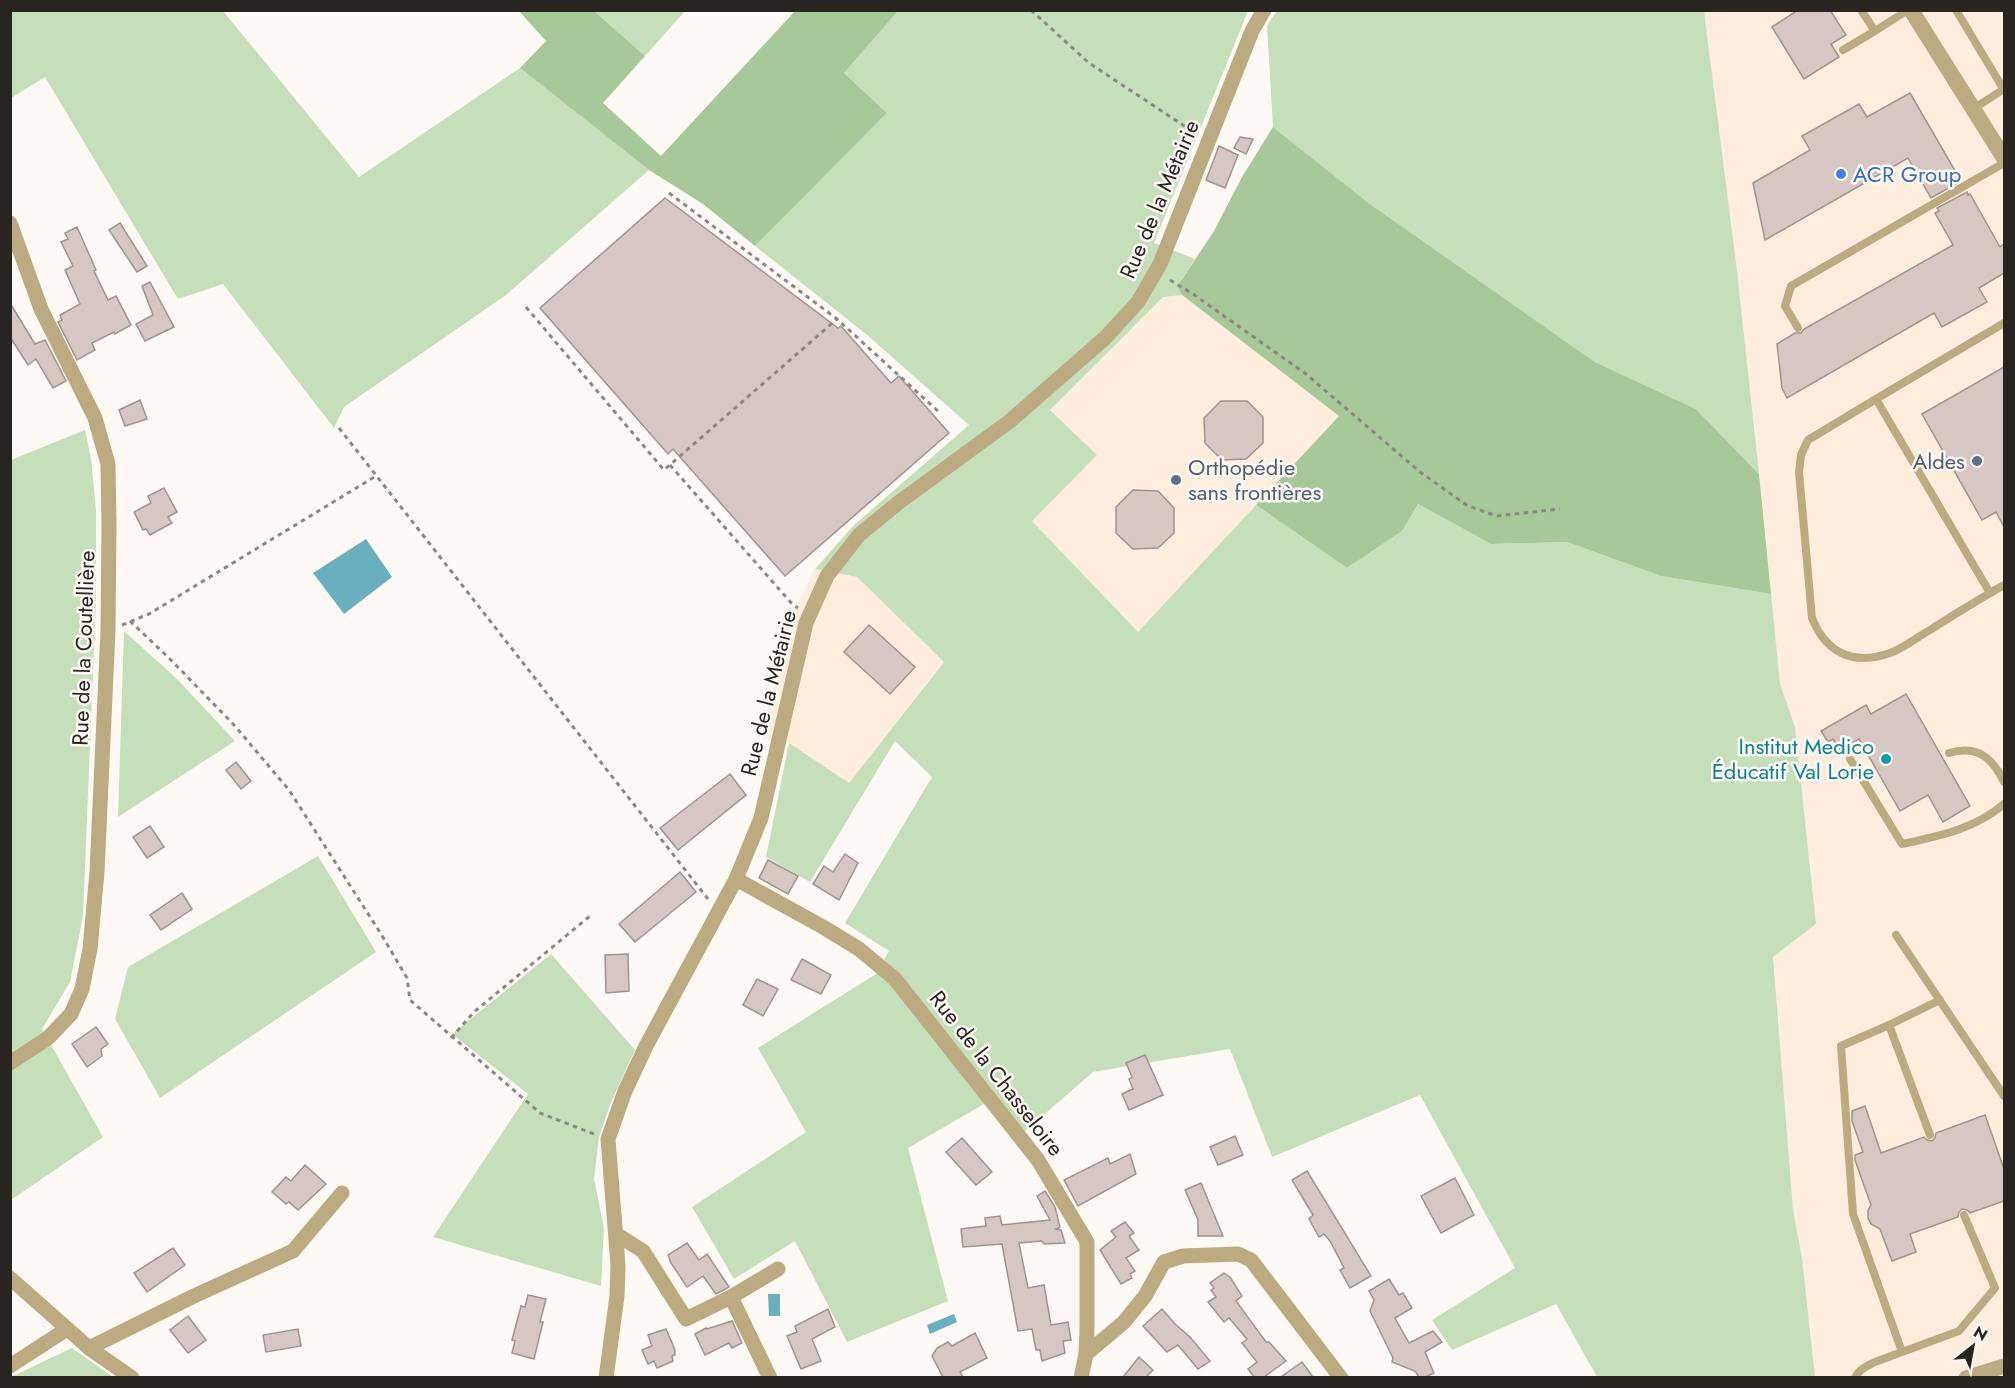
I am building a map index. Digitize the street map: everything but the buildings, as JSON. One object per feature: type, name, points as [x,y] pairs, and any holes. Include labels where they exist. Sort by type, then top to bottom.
[{"type":"street","name":"Rue de la Métairie","points":[[606,1377],[617,1296],[616,1234],[610,1186],[608,1139],[633,1073],[736,879],[761,818],[806,623],[827,576],[859,535],[898,503],[1010,422],[1105,338],[1138,302],[1160,264],[1252,31],[1264,10]]},
{"type":"street","points":[[1911,11],[2004,158]]},
{"type":"street","name":"Rue de la Coutellière","points":[[10,223],[41,309],[95,418],[108,464],[110,523],[108,630],[97,872],[90,949],[82,989],[71,1014],[48,1038],[10,1063]]},
{"type":"street","name":"Rue de la Chasseloire","points":[[736,879],[859,949],[895,979],[1038,1160],[1087,1242],[1086,1354],[1081,1377]]},
{"type":"street","points":[[89,1348],[194,1296],[293,1251],[342,1193]]},
{"type":"street","points":[[616,1234],[643,1251],[686,1319],[731,1297],[778,1269]]},
{"type":"street","points":[[1086,1354],[1124,1322],[1145,1296],[1164,1262],[1183,1256],[1238,1254],[1251,1260],[1341,1377]]},
{"type":"street","points":[[10,1278],[89,1348],[132,1377]]},
{"type":"street","points":[[731,1297],[770,1377]]},
{"type":"street","points":[[10,1365],[67,1329]]},
{"type":"street","points":[[1966,1377],[2004,1366]]},
{"type":"lane","points":[[1861,10],[1875,31]]},
{"type":"lane","points":[[1956,10],[2004,89],[1973,109]]},
{"type":"lane","points":[[1843,50],[1911,11]]},
{"type":"lane","points":[[1798,328],[1785,306],[1791,286],[2004,163]]},
{"type":"lane","points":[[2004,323],[1808,440],[1801,455],[1799,472],[1812,618],[1817,632],[1838,652],[1854,657],[1870,658],[1892,653],[2004,585]]},
{"type":"lane","points":[[1876,399],[1990,593]]},
{"type":"lane","points":[[1949,753],[1962,749],[1975,751],[1990,760],[2004,782]]},
{"type":"lane","points":[[1850,759],[1902,844],[1959,830],[1990,816],[2004,804]]},
{"type":"lane","points":[[1896,935],[2004,1096]]},
{"type":"lane","points":[[1902,1352],[1853,1214],[1841,1046],[1940,1000]]},
{"type":"lane","points":[[1889,1024],[1930,1135]]},
{"type":"lane","points":[[1856,1377],[1865,1367],[1959,1330],[1995,1288],[1964,1215]]},
{"type":"path","points":[[1031,10],[1089,63],[1209,142]]},
{"type":"path","points":[[669,193],[837,319],[940,413]]},
{"type":"path","points":[[1154,273],[1193,294],[1306,374],[1420,472],[1468,506],[1497,516],[1560,509]]},
{"type":"path","points":[[526,307],[664,470],[837,319]]},
{"type":"path","points":[[339,428],[718,912]]},
{"type":"path","points":[[670,465],[792,605],[810,613]]},
{"type":"path","points":[[376,476],[149,614],[130,621],[235,726],[289,790],[381,934],[406,978],[410,1000],[540,1113],[608,1139]]},
{"type":"path","points":[[452,1038],[474,1012],[590,916]]},
{"type":"shaded area","points":[[1704,11],[2004,11],[2004,1377],[1815,1377],[1802,1258],[1793,1209],[1773,956],[1816,924],[1795,727],[1780,684],[1737,271]]},
{"type":"shaded area","name":"Orthopédie sans frontières","points":[[1182,295],[1339,416],[1138,633],[1031,521],[1097,455],[1050,410],[1163,297]]},
{"type":"shaded area","points":[[815,569],[857,577],[944,661],[849,783],[789,743],[761,738],[790,619]]},
{"type":"green space","points":[[1277,10],[1704,11],[1737,271],[1759,474],[1696,409],[1595,362],[1370,204],[1273,127],[1267,26]]},
{"type":"green space","points":[[11,11],[223,11],[359,177],[520,68],[649,170],[506,295],[344,407],[334,428],[223,284],[178,299],[45,77],[11,98]]},
{"type":"green space","points":[[519,11],[594,11],[645,56],[603,103],[661,156],[795,11],[898,11],[844,73],[887,113],[755,246],[703,204],[649,170],[520,68],[546,41]]},
{"type":"green space","points":[[594,11],[685,11],[645,56]]},
{"type":"green space","points":[[898,11],[1248,11],[1154,243],[1195,259],[1177,287],[1182,295],[1163,297],[1050,410],[1097,455],[1032,521],[1138,632],[1256,505],[1347,568],[1402,531],[1418,504],[1491,544],[1567,542],[1661,576],[1771,594],[1780,684],[1795,727],[1816,924],[1773,957],[1793,1209],[1802,1258],[1815,1377],[1597,1377],[1556,1304],[1452,1350],[1432,1320],[1515,1268],[1420,1095],[1272,1157],[1230,1049],[1093,1072],[1024,1132],[996,1097],[908,1148],[948,1301],[847,1342],[795,1241],[734,1279],[692,1207],[806,1132],[758,1048],[876,974],[889,951],[845,923],[932,777],[895,741],[810,882],[766,857],[789,743],[849,783],[944,662],[857,577],[815,569],[853,526],[969,425],[866,334],[755,246],[887,113],[844,73]]},
{"type":"green space","points":[[1273,127],[1370,204],[1595,362],[1696,409],[1759,474],[1771,594],[1661,576],[1567,542],[1491,544],[1418,504],[1402,531],[1347,568],[1256,505],[1339,416],[1182,295],[1177,287],[1214,231],[1242,177]]},
{"type":"green space","points":[[85,430],[91,458],[96,510],[96,600],[83,916],[70,982],[42,1029],[103,1137],[11,1200],[11,460]]},
{"type":"green space","points":[[124,631],[177,679],[235,741],[118,817]]},
{"type":"green space","points":[[318,856],[376,952],[160,1098],[115,1019],[128,967]]},
{"type":"green space","points":[[551,954],[635,1050],[611,1102],[599,1137],[594,1179],[604,1228],[601,1286],[433,1237],[528,1094],[452,1034]]},
{"type":"green space","points":[[72,1348],[113,1377],[11,1377]]},
{"type":"water","points":[[366,539],[392,577],[344,614],[313,573]]},
{"type":"water","points":[[768,1294],[780,1294],[780,1316],[769,1316]]},
{"type":"water","points":[[954,1314],[957,1322],[930,1334],[927,1325]]},
{"type":"place","name":"ACR Group","points":[[1841,174]]},
{"type":"place","name":"Aldes","points":[[1977,461]]},
{"type":"place","name":"Orthopédie sans frontières","points":[[1176,480]]},
{"type":"place","name":"Institut Medico Éducatif Val Lorie","points":[[1886,759]]}]
